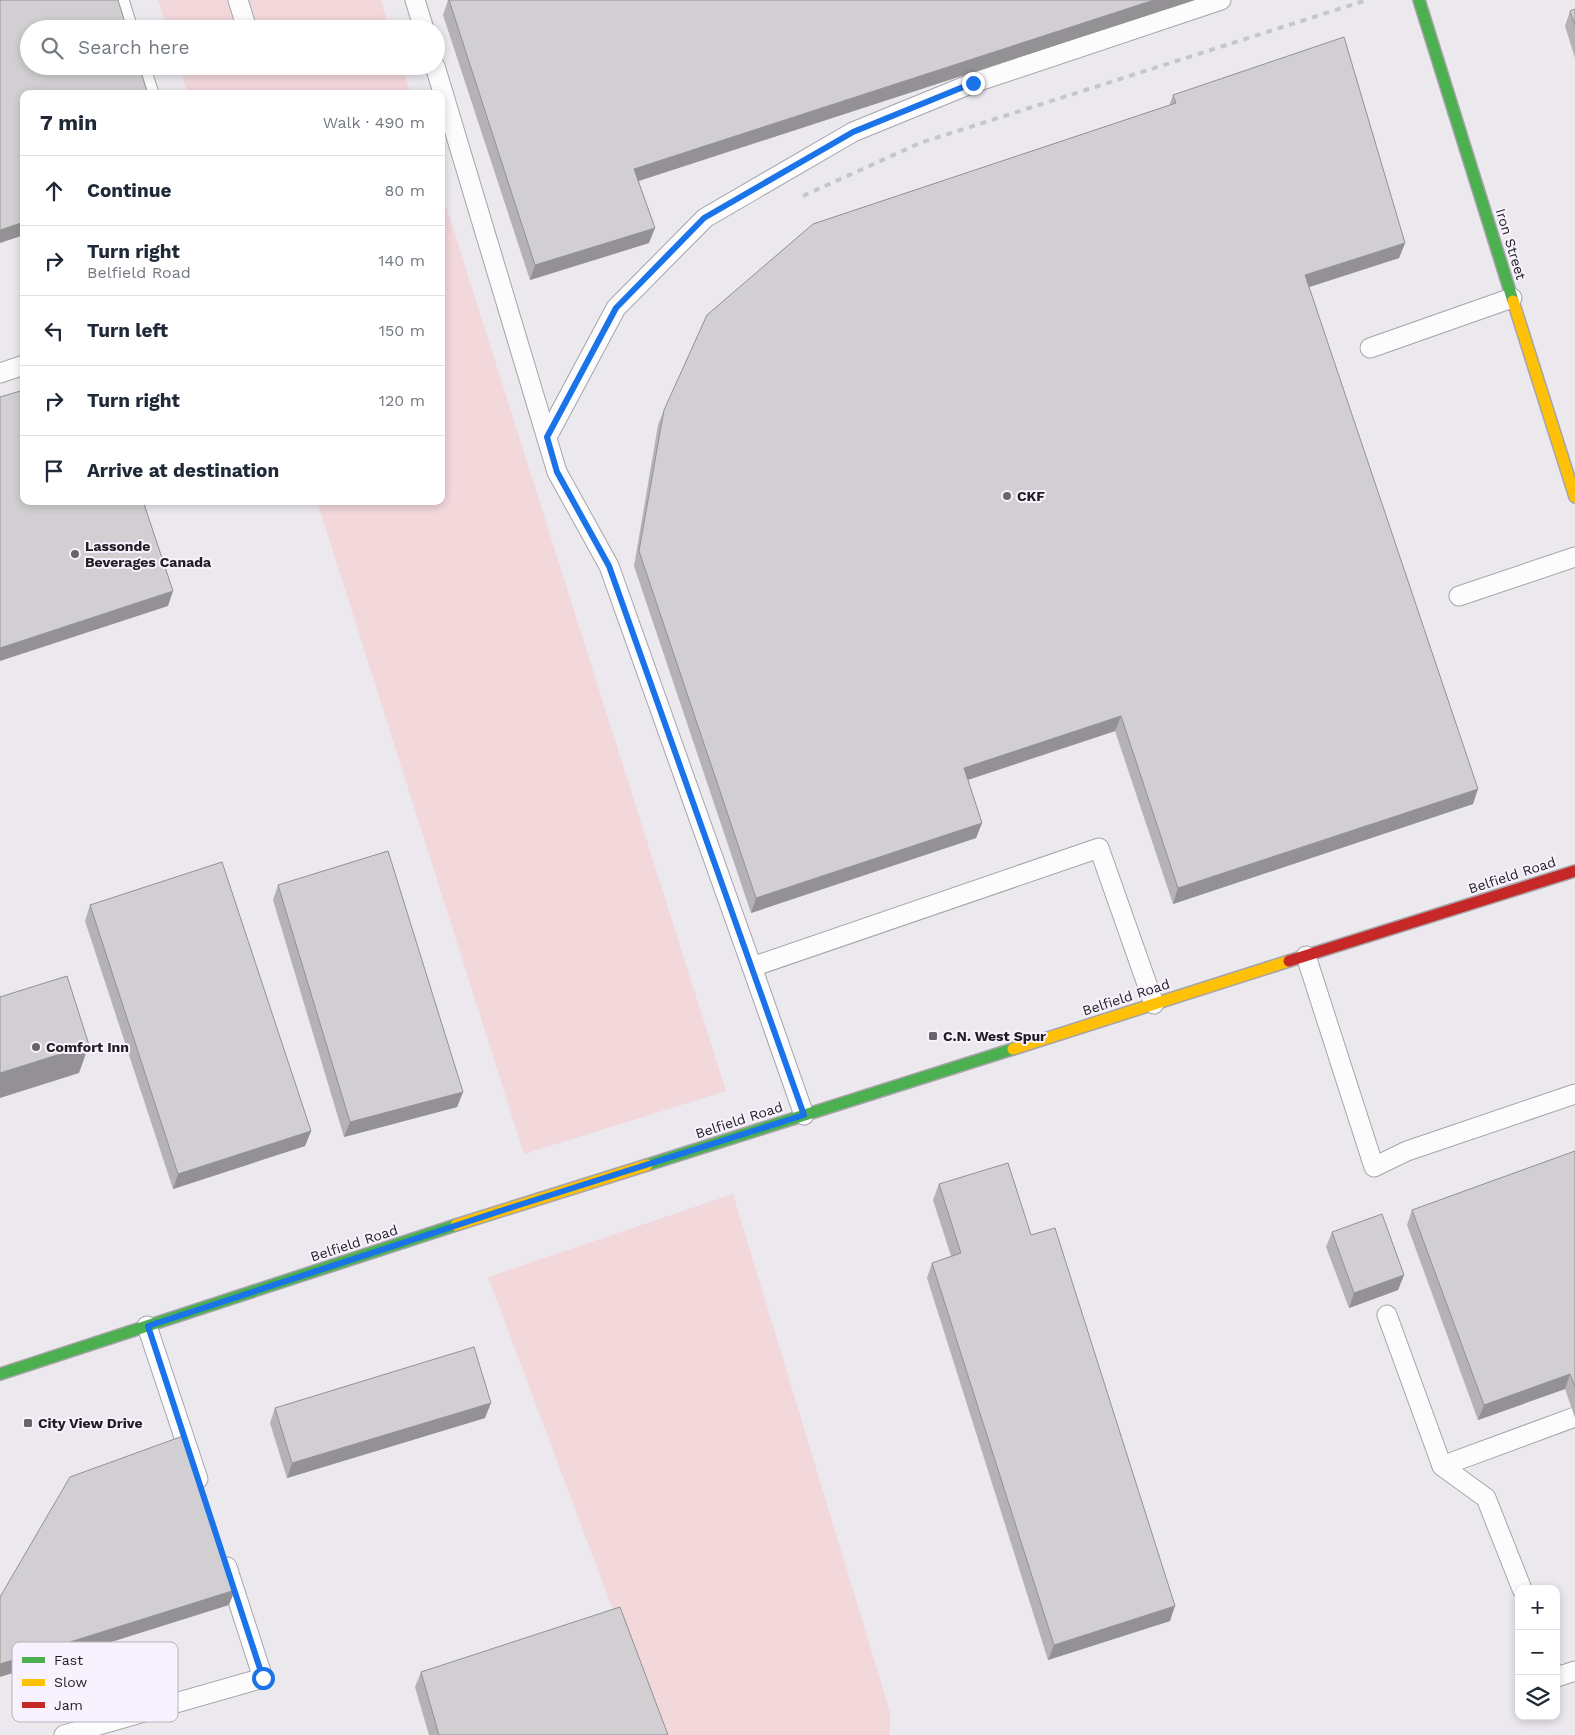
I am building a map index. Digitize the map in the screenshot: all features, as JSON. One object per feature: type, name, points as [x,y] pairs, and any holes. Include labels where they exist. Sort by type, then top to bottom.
[{"type":"main road","name":"Iron Street","points":[[1418,0],[1575,497]]},
{"type":"main road","name":"Belfield Road","points":[[0,1374],[516,1206],[1575,871]]},
{"type":"lane","points":[[119,0],[125,20]]},
{"type":"lane","points":[[238,0],[244,20]]},
{"type":"lane","points":[[415,0],[421,20]]},
{"type":"lane","points":[[547,437],[616,308],[704,218],[853,132],[973,83],[1221,0]]},
{"type":"lane","points":[[143,75],[148,90]]},
{"type":"lane","points":[[438,75],[442,90]]},
{"type":"lane","points":[[445,99],[557,472],[609,566],[804,1115]]},
{"type":"lane","points":[[1370,348],[1512,298]]},
{"type":"lane","points":[[0,373],[20,366]]},
{"type":"lane","points":[[1459,596],[1575,557]]},
{"type":"lane","points":[[752,967],[1099,848],[1154,1004]]},
{"type":"lane","points":[[1306,956],[1374,1167],[1407,1151],[1575,1094]]},
{"type":"lane","points":[[1387,1315],[1442,1466],[1486,1498],[1520,1585]]},
{"type":"lane","points":[[148,1326],[205,1500]]},
{"type":"lane","points":[[1442,1466],[1575,1417]]},
{"type":"lane","points":[[178,1702],[263,1678],[220,1547]]},
{"type":"lane","points":[[1556,1675],[1557,1677],[1575,1671]]},
{"type":"lane","points":[[64,1735],[109,1722]]},
{"type":"shaded area","points":[[158,0],[381,0],[387,20],[164,20]]},
{"type":"shaded area","points":[[182,75],[405,75],[410,90],[187,90]]},
{"type":"shaded area","points":[[445,203],[726,1091],[524,1154],[318,505],[445,505]]},
{"type":"shaded area","points":[[733,1194],[890,1712],[890,1735],[660,1735],[488,1277]]},
{"type":"building","points":[[0,0],[118,0],[124,20],[20,20],[20,75],[142,75],[147,90],[20,90],[20,223],[0,230]]},
{"type":"building","points":[[449,0],[1154,0],[634,169],[655,228],[535,265]]},
{"type":"building","points":[[1575,9],[1575,25],[1570,11]]},
{"type":"building","name":"CKF","points":[[1344,37],[1405,243],[1305,275],[1478,789],[1178,888],[1121,716],[964,768],[982,823],[756,898],[639,551],[664,410],[707,315],[813,224],[1176,103],[1173,95]]},
{"type":"building","name":"Lassonde Beverages Canada","points":[[20,391],[20,505],[144,505],[173,591],[0,648],[0,397]]},
{"type":"building","points":[[388,851],[463,1092],[350,1122],[278,885]]},
{"type":"building","points":[[222,862],[311,1131],[178,1174],[90,905]]},
{"type":"building","points":[[67,976],[89,1045],[0,1073],[0,997]]},
{"type":"building","points":[[1575,1151],[1575,1387],[1570,1374],[1484,1405],[1412,1210]]},
{"type":"building","points":[[1008,1163],[1031,1235],[1055,1228],[1175,1606],[1054,1645],[932,1263],[961,1253],[939,1184]]},
{"type":"building","points":[[1382,1214],[1404,1275],[1354,1293],[1332,1232]]},
{"type":"building","points":[[474,1347],[491,1403],[292,1463],[275,1408]]},
{"type":"building","points":[[183,1436],[235,1590],[70,1642],[12,1642],[12,1660],[0,1664],[0,1597],[70,1477]]},
{"type":"building","points":[[620,1607],[668,1735],[439,1735],[421,1672]]},
{"type":"railway","points":[[803,196],[920,143],[1367,0]]},
{"type":"traffic: fast","points":[[1419,0],[1513,301]]},
{"type":"traffic: fast","points":[[647,1165],[1013,1049]]},
{"type":"traffic: fast","points":[[0,1374],[456,1225]]},
{"type":"traffic: slow","points":[[1513,301],[1575,497]]},
{"type":"traffic: slow","points":[[1013,1049],[1289,961]]},
{"type":"traffic: slow","points":[[456,1225],[647,1165]]},
{"type":"traffic: jam","points":[[1289,961],[1575,871]]},
{"type":"place","name":"CKF","points":[[1007,496]]},
{"type":"place","name":"Lassonde Beverages Canada","points":[[75,554]]},
{"type":"place","name":"C.N. West Spur","points":[[933,1036]]},
{"type":"place","name":"Comfort Inn","points":[[36,1047]]},
{"type":"place","name":"City View Drive","points":[[28,1423]]},
{"type":"route","points":[[263,1678],[148,1326],[516,1206],[804,1115],[609,566],[557,472],[547,437],[616,308],[704,218],[853,132],[973,83]]}]
